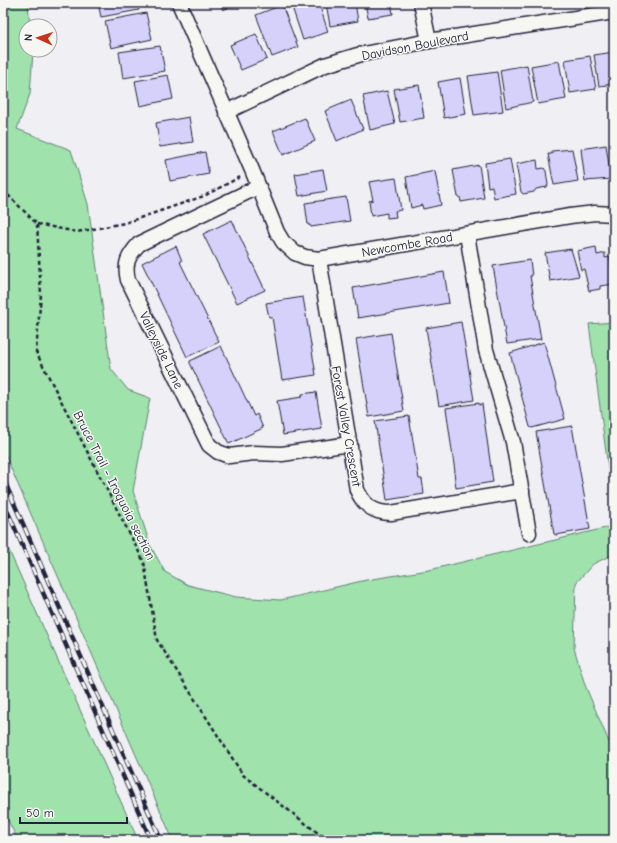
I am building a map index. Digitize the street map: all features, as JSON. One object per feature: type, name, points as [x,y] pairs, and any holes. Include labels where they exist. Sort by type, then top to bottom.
[{"type":"street","points":[[179,3],[252,170]]},
{"type":"street","points":[[421,3],[428,42]]},
{"type":"street","name":"Davidson Boulevard","points":[[226,112],[325,66],[358,56],[428,42],[614,12]]},
{"type":"street","name":"Newcombe Road","points":[[252,170],[258,188],[283,242],[295,253],[306,257],[319,259],[570,216],[614,214]]},
{"type":"street","name":"Valleyside Lane","points":[[258,188],[139,244],[129,255],[126,262],[128,280],[209,446],[218,452],[229,456],[254,453],[282,454],[350,444]]},
{"type":"street","points":[[467,234],[486,350],[513,442],[529,533]]},
{"type":"street","name":"Forest Valley Crescent","points":[[319,259],[357,490],[361,499],[367,506],[378,512],[392,513],[522,492]]},
{"type":"path","points":[[3,190],[37,224],[77,232],[125,223],[204,196],[252,170]]},
{"type":"path","name":"Bruce Trail - Iroquoia section","points":[[37,224],[40,294],[36,352],[144,562],[157,640],[242,775],[327,840]]},
{"type":"green space","points":[[3,3],[28,3],[29,18],[18,18],[18,58],[32,58],[30,94],[17,129],[71,150],[88,204],[111,369],[128,390],[150,398],[133,491],[150,545],[165,572],[188,585],[236,597],[281,600],[366,580],[429,570],[614,526],[614,554],[593,564],[576,583],[574,648],[585,685],[614,754],[614,840],[173,840],[3,450]]},
{"type":"green space","points":[[614,322],[614,513],[589,324]]},
{"type":"green space","points":[[3,537],[138,840],[18,840],[3,811]]},
{"type":"building","points":[[98,3],[137,3],[139,10],[101,17]]},
{"type":"building","points":[[220,3],[239,3],[223,10]]},
{"type":"building","points":[[305,3],[319,3],[328,32],[303,40],[292,7]]},
{"type":"building","points":[[326,3],[355,3],[358,21],[330,26]]},
{"type":"building","points":[[365,3],[391,3],[393,14],[368,18]]},
{"type":"building","points":[[456,3],[478,3],[457,7]]},
{"type":"building","points":[[282,5],[298,47],[272,57],[256,15]]},
{"type":"building","points":[[146,13],[152,39],[111,48],[105,21]]},
{"type":"building","points":[[256,34],[267,59],[241,70],[230,45]]},
{"type":"building","points":[[160,46],[165,71],[123,78],[119,52]]},
{"type":"building","points":[[614,52],[614,84],[599,86],[594,55]]},
{"type":"building","points":[[590,56],[596,89],[570,93],[565,60]]},
{"type":"building","points":[[559,61],[566,99],[538,104],[531,66]]},
{"type":"building","points":[[527,65],[533,102],[506,108],[500,70]]},
{"type":"building","points":[[497,72],[503,111],[474,115],[468,76]]},
{"type":"building","points":[[168,75],[173,99],[140,106],[135,81]]},
{"type":"building","points":[[460,78],[466,114],[444,118],[438,82]]},
{"type":"building","points":[[419,85],[424,118],[400,122],[394,89]]},
{"type":"building","points":[[387,91],[395,124],[370,130],[363,96]]},
{"type":"building","points":[[351,100],[363,129],[337,141],[325,111]]},
{"type":"building","points":[[189,117],[193,142],[160,147],[156,123]]},
{"type":"building","points":[[305,118],[315,141],[283,155],[273,131]]},
{"type":"building","points":[[606,145],[611,179],[585,181],[581,149]]},
{"type":"building","points":[[572,149],[578,181],[554,185],[548,154],[552,154],[552,151]]},
{"type":"building","points":[[205,152],[209,174],[170,181],[166,160]]},
{"type":"building","points":[[510,159],[516,194],[494,198],[492,186],[488,187],[485,163]]},
{"type":"building","points":[[537,160],[538,169],[544,168],[546,171],[548,185],[547,187],[536,189],[534,192],[523,194],[521,192],[516,164]]},
{"type":"building","points":[[479,165],[484,198],[461,202],[460,197],[458,197],[453,170]]},
{"type":"building","points":[[323,169],[327,191],[299,196],[295,174]]},
{"type":"building","points":[[435,171],[441,205],[423,209],[422,205],[411,208],[406,177]]},
{"type":"building","points":[[396,178],[401,210],[395,211],[396,217],[387,218],[387,213],[371,216],[369,201],[373,200],[369,182]]},
{"type":"building","points":[[346,197],[350,221],[311,227],[308,225],[305,203]]},
{"type":"building","points":[[232,220],[265,290],[237,303],[203,234]]},
{"type":"building","points":[[176,246],[182,261],[180,262],[219,342],[187,357],[142,263]]},
{"type":"building","points":[[596,247],[597,255],[605,253],[605,258],[610,257],[614,284],[600,286],[600,289],[589,291],[584,269],[581,270],[577,251]]},
{"type":"building","points":[[571,249],[579,276],[550,281],[545,253]]},
{"type":"building","points":[[530,260],[532,276],[530,276],[541,339],[507,344],[493,266]]},
{"type":"building","points":[[444,272],[449,303],[358,318],[353,288]]},
{"type":"building","points":[[303,297],[316,375],[282,380],[272,317],[269,317],[266,303]]},
{"type":"building","points":[[461,322],[474,400],[439,406],[426,328]]},
{"type":"building","points":[[391,333],[404,411],[369,417],[356,339]]},
{"type":"building","points":[[544,342],[565,419],[532,428],[530,427],[510,353]]},
{"type":"building","points":[[221,346],[254,416],[257,414],[263,428],[229,444],[190,363],[190,361]]},
{"type":"building","points":[[316,392],[322,429],[283,435],[277,401],[302,397],[302,394]]},
{"type":"building","points":[[479,403],[479,405],[482,404],[493,482],[456,488],[446,408]]},
{"type":"building","points":[[409,416],[419,479],[422,479],[424,494],[387,500],[375,421]]},
{"type":"building","points":[[572,426],[590,529],[556,535],[554,534],[536,432]]},
{"type":"railway","points":[[3,478],[161,840]]},
{"type":"railway","points":[[3,501],[151,840]]}]
